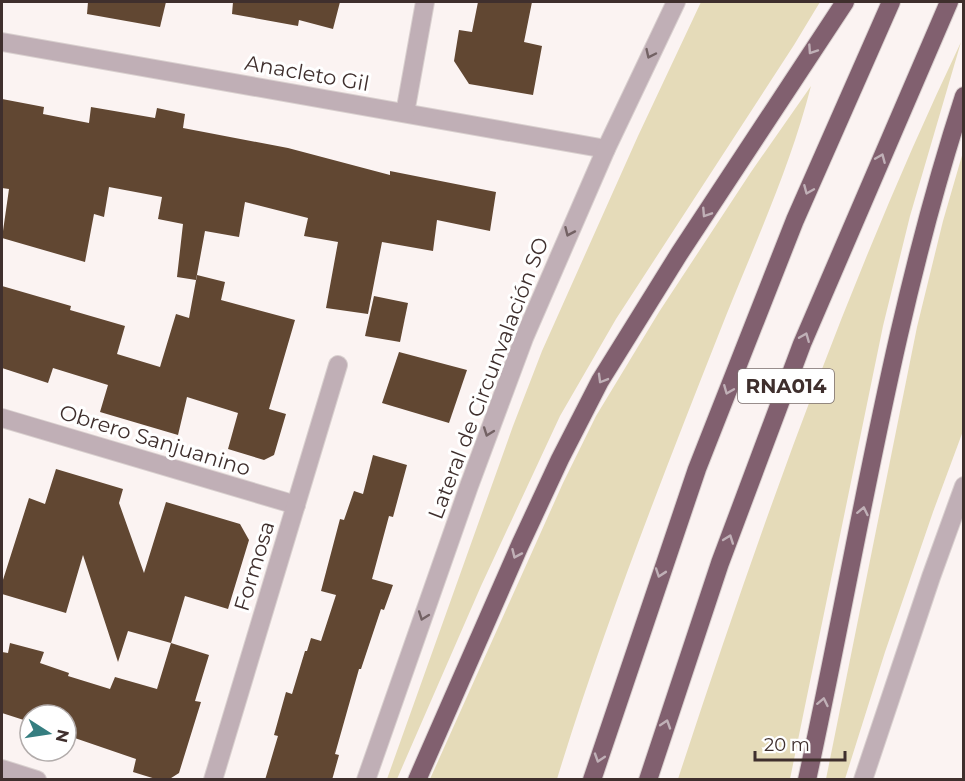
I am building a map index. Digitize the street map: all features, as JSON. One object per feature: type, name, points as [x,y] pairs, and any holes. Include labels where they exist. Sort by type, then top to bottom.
[{"type":"highway","points":[[417,780],[520,545],[600,381],[679,254],[845,2]]},
{"type":"highway","name":"RNA014","points":[[592,780],[697,469],[795,220],[891,2]]},
{"type":"highway","name":"RNA014","points":[[648,780],[720,563],[802,344],[949,2]]},
{"type":"highway","points":[[807,780],[903,315],[927,220],[963,96]]},
{"type":"street","points":[[405,113],[425,2]]},
{"type":"street","name":"Lateral de Circunvalación SO","points":[[366,780],[524,338],[606,148],[676,2]]},
{"type":"street","name":"Anacleto Gil","points":[[2,42],[606,148]]},
{"type":"street","name":"Formosa","points":[[213,780],[338,365]]},
{"type":"street","name":"Obrero Sanjuanino","points":[[2,417],[296,505]]},
{"type":"street","points":[[863,780],[963,486]]},
{"type":"street","points":[[2,769],[37,780]]},
{"type":"shaded area","points":[[701,2],[820,2],[616,319],[560,416],[481,586],[397,779],[387,779],[542,351]]},
{"type":"shaded area","points":[[961,42],[910,216],[883,326],[790,779],[678,779],[774,499],[843,314]]},
{"type":"shaded area","points":[[811,86],[792,150],[633,556],[593,667],[557,779],[430,779],[563,483],[596,416],[659,312]]},
{"type":"shaded area","points":[[963,152],[963,431],[885,652],[845,779],[826,779],[917,327],[943,221]]},
{"type":"building","points":[[88,2],[166,2],[160,27],[87,14]]},
{"type":"building","points":[[233,2],[340,2],[333,29],[299,20],[298,26],[232,14]]},
{"type":"building","points":[[478,2],[532,2],[524,42],[542,46],[533,95],[469,84],[454,61],[459,30],[472,32]]},
{"type":"building","points":[[2,99],[44,107],[43,114],[89,123],[91,107],[155,118],[157,108],[185,114],[183,128],[288,148],[390,175],[390,171],[496,192],[490,231],[437,220],[433,251],[382,242],[368,314],[326,308],[338,242],[304,236],[308,218],[245,202],[239,237],[205,231],[196,280],[177,277],[183,224],[158,219],[162,197],[109,187],[104,217],[94,214],[85,262],[2,238],[9,189],[2,188]]},
{"type":"building","points":[[197,275],[225,282],[221,300],[295,320],[269,409],[286,414],[274,455],[264,460],[228,449],[238,413],[187,397],[178,435],[100,412],[108,385],[53,368],[48,383],[2,368],[2,286],[71,306],[70,310],[125,326],[117,354],[160,367],[176,314],[189,318]]},
{"type":"building","points":[[374,296],[408,303],[400,342],[365,336]]},
{"type":"building","points":[[399,352],[467,370],[449,423],[382,403]]},
{"type":"building","points":[[373,455],[407,465],[393,517],[389,516],[372,579],[393,585],[384,610],[381,609],[361,669],[359,669],[335,754],[339,755],[332,780],[265,780],[278,736],[274,735],[286,692],[292,694],[311,638],[321,641],[336,595],[321,591],[340,519],[344,520],[354,491],[363,494]]},
{"type":"building","points":[[56,469],[123,489],[119,503],[144,573],[166,502],[240,524],[249,540],[228,609],[185,596],[171,643],[128,631],[118,662],[83,555],[66,613],[2,594],[2,583],[29,498],[45,504]]},
{"type":"building","points":[[10,643],[44,652],[40,663],[69,673],[68,676],[110,689],[115,677],[157,689],[171,643],[209,655],[195,701],[201,702],[179,773],[168,780],[159,780],[133,772],[136,759],[78,739],[78,703],[18,703],[18,718],[2,713],[2,652],[8,653]]}]
